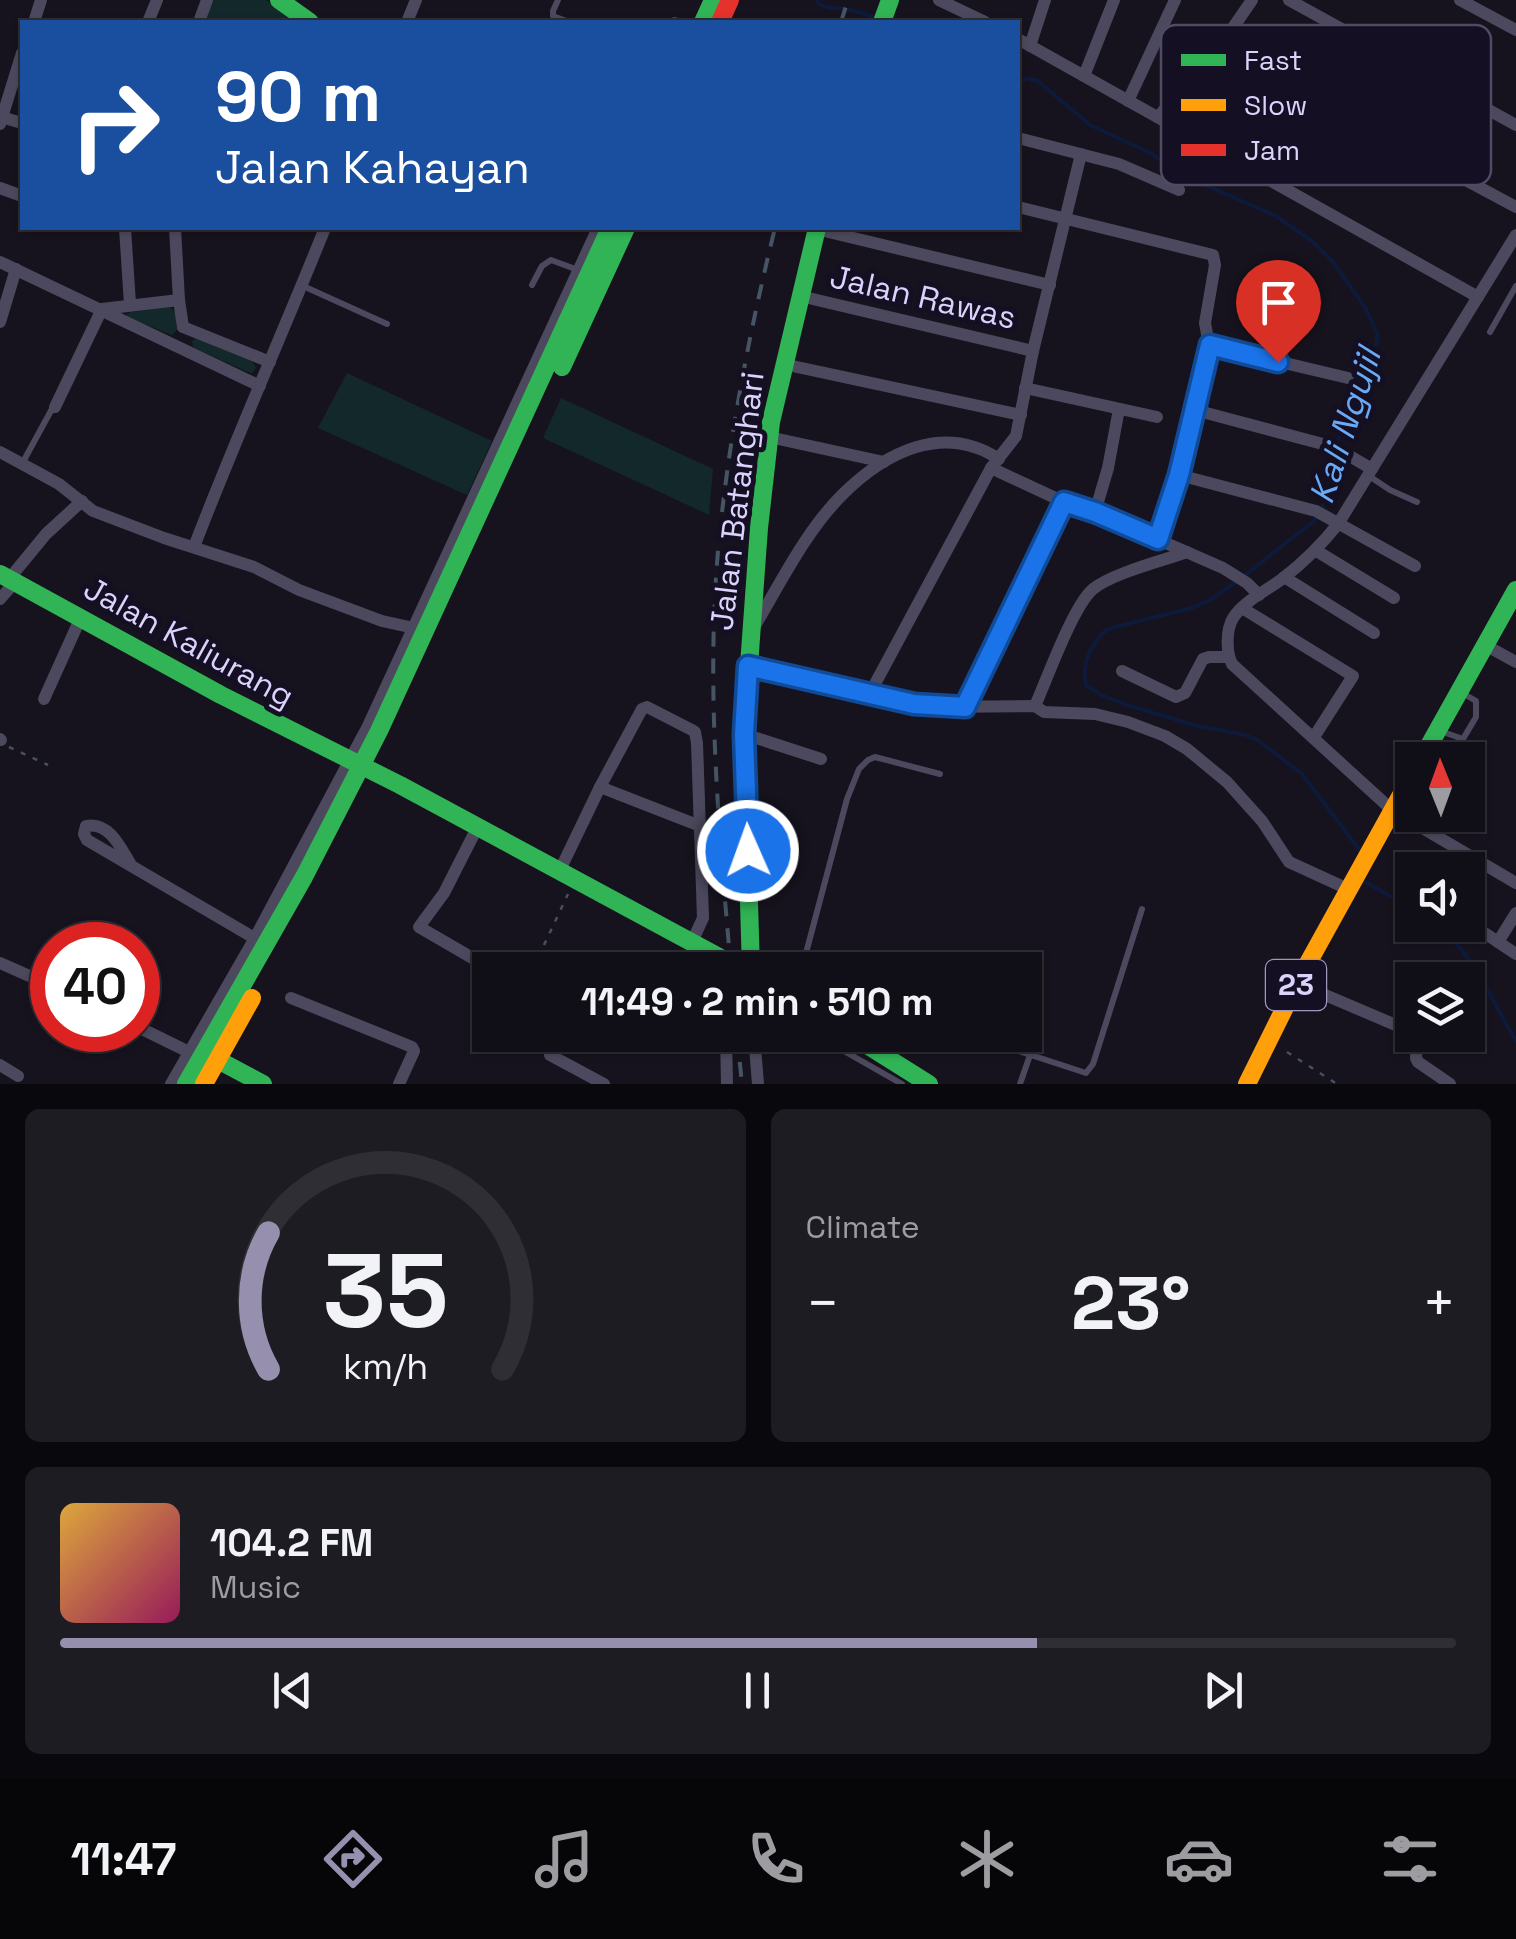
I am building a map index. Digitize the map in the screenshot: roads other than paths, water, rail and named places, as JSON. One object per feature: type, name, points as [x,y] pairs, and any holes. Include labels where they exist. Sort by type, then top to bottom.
[{"type":"main road","points":[[278,0],[307,20]]},
{"type":"main road","points":[[186,1084],[360,767],[609,230]]},
{"type":"main road","points":[[204,1084],[203,1057],[260,942],[360,767],[525,400],[625,230]]},
{"type":"main road","name":"Jalan Batanghari","points":[[751,952],[744,734],[750,635],[769,437],[816,230]]},
{"type":"main road","name":"Jalan Kaliurang","points":[[8,578],[221,696],[478,826],[705,952]]},
{"type":"main road","points":[[1431,742],[1516,590]]},
{"type":"main road","name":"23","points":[[1247,1084],[1297,983],[1395,805]]},
{"type":"main road","points":[[878,1052],[930,1084]]},
{"type":"main road","points":[[203,1057],[263,1084]]},
{"type":"street","points":[[938,0],[981,20]]},
{"type":"street","points":[[971,15],[976,0]]},
{"type":"street","points":[[1045,0],[1024,43],[1161,120]]},
{"type":"street","points":[[1084,76],[1114,0]]},
{"type":"street","points":[[1163,25],[1175,0]]},
{"type":"street","points":[[1235,25],[1252,0]]},
{"type":"street","points":[[1290,0],[1335,25]]},
{"type":"street","points":[[1460,0],[1481,5],[1516,30]]},
{"type":"street","points":[[1128,101],[1161,30]]},
{"type":"street","points":[[1,121],[20,59]]},
{"type":"street","points":[[1491,111],[1516,125]]},
{"type":"street","points":[[1158,118],[1161,115]]},
{"type":"street","points":[[1020,139],[1119,164],[1161,182]]},
{"type":"street","points":[[869,695],[995,464],[1016,436],[1081,154]]},
{"type":"street","points":[[1167,185],[1179,190]]},
{"type":"street","points":[[1278,185],[1478,297]]},
{"type":"street","points":[[1475,185],[1516,207]]},
{"type":"street","points":[[1020,207],[1212,255],[1215,265],[1205,323],[1210,345],[1179,475],[1158,539]]},
{"type":"street","points":[[124,230],[130,304]]},
{"type":"street","points":[[174,346],[184,327],[175,230]]},
{"type":"street","points":[[194,547],[324,230]]},
{"type":"street","points":[[550,362],[579,271],[597,230]]},
{"type":"street","points":[[825,230],[1050,285]]},
{"type":"street","points":[[1513,247],[1338,524],[1315,550],[1242,608],[1230,626],[1228,657],[1251,683],[1392,810],[1516,882]]},
{"type":"street","points":[[0,262],[260,386]]},
{"type":"street","points":[[0,322],[16,269]]},
{"type":"street","name":"Jalan Rawas","points":[[800,296],[1033,351]]},
{"type":"street","points":[[102,309],[179,300]]},
{"type":"street","points":[[55,406],[102,309]]},
{"type":"street","points":[[184,327],[270,362]]},
{"type":"street","points":[[1210,345],[1348,378]]},
{"type":"street","points":[[783,364],[1021,415]]},
{"type":"street","points":[[1025,388],[1157,417]]},
{"type":"street","points":[[1095,512],[1119,409]]},
{"type":"street","points":[[1195,410],[1339,449],[1370,472]]},
{"type":"street","points":[[769,437],[884,462]]},
{"type":"street","points":[[750,635],[820,522],[842,495],[884,462],[930,443],[962,442],[989,452],[995,464],[1064,502],[1234,573],[1259,595]]},
{"type":"street","points":[[0,452],[59,484],[93,512],[254,567],[299,590],[416,638]]},
{"type":"street","points":[[1179,475],[1320,513],[1415,566]]},
{"type":"street","points":[[0,599],[8,578],[46,534],[82,501]]},
{"type":"street","points":[[965,707],[1064,502]]},
{"type":"street","points":[[1315,550],[1394,598]]},
{"type":"street","points":[[1035,706],[1089,593],[1104,582],[1187,552]]},
{"type":"street","points":[[1284,577],[1374,634]]},
{"type":"street","points":[[1242,608],[1353,676],[1314,737]]},
{"type":"street","points":[[44,699],[81,617]]},
{"type":"street","points":[[1485,645],[1516,662]]},
{"type":"street","points":[[1122,671],[1176,697],[1185,693],[1203,659],[1228,657]]},
{"type":"street","points":[[748,666],[931,707],[1035,706],[1044,712],[1095,714],[1128,722],[1186,749],[1227,782],[1262,820],[1290,862],[1348,889]]},
{"type":"street","points":[[560,870],[642,708],[696,732],[703,918],[692,942]]},
{"type":"street","points":[[744,734],[821,758]]},
{"type":"street","points":[[600,786],[700,826]]},
{"type":"street","points":[[472,958],[420,927],[444,893],[478,826]]},
{"type":"street","points":[[131,865],[260,942]]},
{"type":"street","points":[[1498,942],[1516,913]]},
{"type":"street","points":[[1485,933],[1516,954]]},
{"type":"street","points":[[0,963],[30,976]]},
{"type":"street","points":[[1297,983],[1395,1025]]},
{"type":"street","points":[[291,998],[412,1047],[414,1051],[399,1084]]},
{"type":"street","points":[[160,1037],[203,1057],[172,1084]]},
{"type":"street","points":[[727,1052],[728,1084]]},
{"type":"street","points":[[755,1052],[758,1084]]},
{"type":"street","points":[[1416,1052],[1418,1062],[1450,1084]]},
{"type":"street","points":[[550,1055],[604,1084]]},
{"type":"street","points":[[0,1065],[18,1076]]},
{"type":"lane","points":[[558,0],[553,16],[564,20]]},
{"type":"lane","points":[[532,285],[542,266],[551,260],[579,271]]},
{"type":"lane","points":[[302,286],[387,324]]},
{"type":"lane","points":[[1490,332],[1516,286]]},
{"type":"lane","points":[[22,462],[55,406]]},
{"type":"lane","points":[[1370,472],[1390,490],[1417,502]]},
{"type":"lane","points":[[1438,730],[1463,739],[1476,717],[1476,701],[1459,691]]},
{"type":"lane","points":[[804,952],[847,798],[859,769],[875,757],[940,774]]},
{"type":"lane","points":[[1021,1052],[1086,1073],[1142,909]]},
{"type":"lane","points":[[847,1052],[902,1084]]},
{"type":"lane","points":[[1020,1084],[1030,1055]]},
{"type":"waterway","name":"Kali Ngujil","points":[[817,0],[827,7],[878,18]]},
{"type":"waterway","name":"Kali Ngujil","points":[[1020,81],[1028,78],[1038,81],[1090,125],[1161,160]]},
{"type":"waterway","name":"Kali Ngujil","points":[[1205,185],[1276,216],[1312,241],[1334,263],[1366,309],[1377,342],[1353,388],[1337,445]]},
{"type":"waterway","name":"Kali Ngujil","points":[[1322,508],[1335,454]]},
{"type":"waterway","name":"Kali Ngujil","points":[[1244,576],[1317,516]]},
{"type":"waterway","name":"Kali Ngujil","points":[[1236,582],[1192,608],[1107,629],[1089,654],[1086,685],[1127,705],[1259,741],[1302,774],[1358,848]]},
{"type":"waterway","name":"Kali Ngujil","points":[[1365,882],[1395,899]]},
{"type":"waterway","name":"Kali Ngujil","points":[[1455,942],[1472,964],[1516,1041]]},
{"type":"railway","points":[[842,20],[848,0]]},
{"type":"railway","points":[[729,952],[713,656],[718,551],[748,348],[775,230]]},
{"type":"railway","points":[[739,1052],[742,1084]]}]
